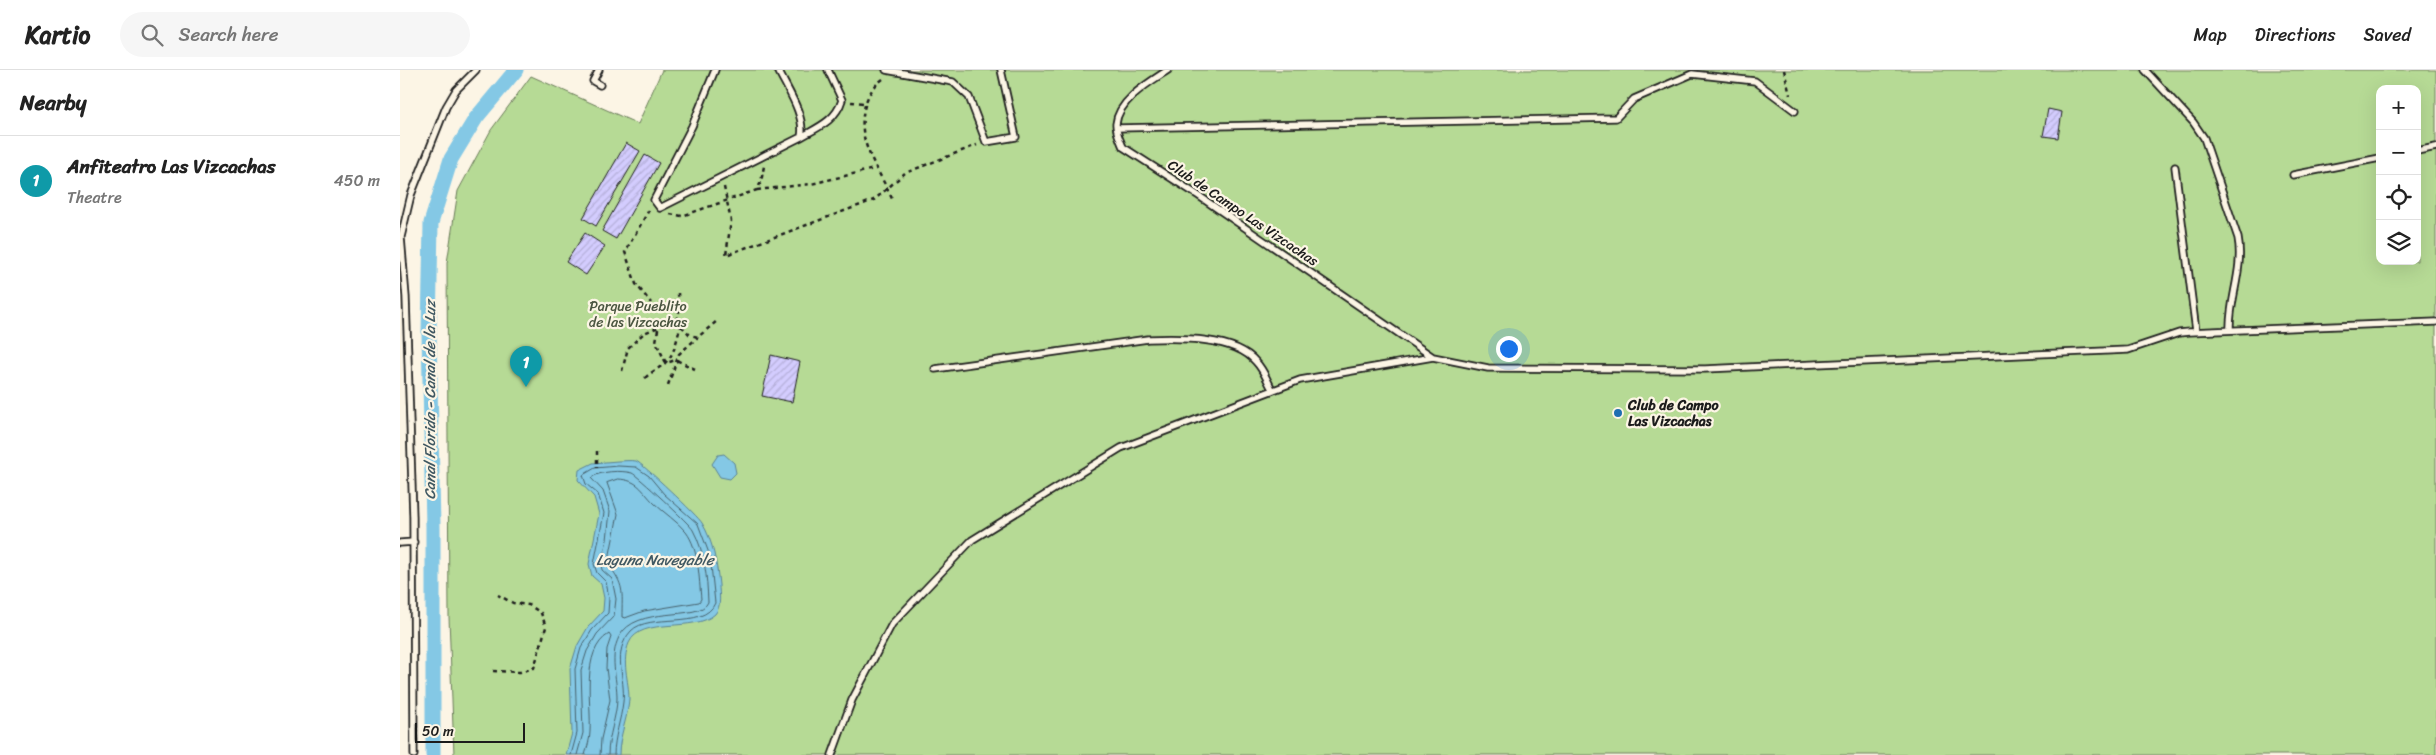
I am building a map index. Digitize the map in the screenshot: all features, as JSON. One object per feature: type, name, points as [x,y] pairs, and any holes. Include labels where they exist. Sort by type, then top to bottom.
[{"type":"lane","points":[[414,755],[414,542],[406,297],[401,237],[411,195],[446,107],[456,90],[476,70]]},
{"type":"lane","points":[[599,70],[593,80],[600,85]]},
{"type":"lane","points":[[715,70],[692,126],[654,200],[660,208],[765,157],[824,124],[838,112],[842,100],[828,70]]},
{"type":"lane","points":[[778,70],[801,119],[804,128],[802,137]]},
{"type":"lane","points":[[886,70],[953,82],[969,96],[986,142],[1016,137],[1001,70]]},
{"type":"lane","points":[[1168,70],[1149,83],[1123,106],[1118,115],[1117,128],[1616,118],[1634,100],[1692,74],[1755,80],[1794,111]]},
{"type":"lane","points":[[2145,70],[2204,138],[2238,238],[2242,254],[2230,317],[2230,330]]},
{"type":"lane","name":"Club de Campo Las Vizcachas","points":[[1117,128],[1122,147],[1133,155],[1199,196],[1433,357]]},
{"type":"lane","points":[[2421,150],[2436,147]]},
{"type":"lane","points":[[2293,175],[2376,159]]},
{"type":"lane","points":[[2175,167],[2196,331]]},
{"type":"lane","points":[[832,755],[852,700],[892,624],[972,540],[1121,448],[1272,389],[1332,372],[1433,357],[1488,368],[1705,369],[2128,350],[2179,333],[2196,331],[2436,322]]},
{"type":"lane","points":[[934,369],[1148,339],[1206,340],[1239,349],[1256,361],[1272,389]]},
{"type":"lane","points":[[400,543],[414,542]]},
{"type":"path","points":[[1784,70],[1794,111]]},
{"type":"path","points":[[893,72],[874,85],[864,103],[865,141],[893,201]]},
{"type":"path","points":[[721,179],[728,200],[731,221],[726,255],[874,200],[905,173],[986,142]]},
{"type":"path","points":[[756,190],[761,182],[765,157]]},
{"type":"path","points":[[660,208],[676,216],[682,216],[756,190],[812,184],[878,168]]},
{"type":"path","points":[[651,303],[636,284],[625,252],[654,200]]},
{"type":"path","points":[[622,371],[628,348],[644,333],[658,329],[676,320],[679,312],[678,294]]},
{"type":"path","points":[[676,320],[690,335],[698,337]]},
{"type":"path","points":[[668,385],[679,354],[717,321]]},
{"type":"path","points":[[666,363],[672,354],[681,325]]},
{"type":"path","points":[[658,329],[656,342],[666,363]]},
{"type":"path","points":[[645,378],[653,370],[676,360],[695,369]]},
{"type":"path","points":[[597,451],[597,468]]},
{"type":"path","points":[[493,671],[520,672],[534,668],[546,627],[541,613],[529,605],[513,602],[498,596]]},
{"type":"green space","name":"Club de Campo Las Vizcachas","points":[[662,70],[2436,70],[2436,755],[454,755],[449,617],[447,263],[458,191],[491,130],[531,76],[638,124]]},
{"type":"water","points":[[724,454],[734,463],[736,473],[730,479],[720,477],[712,464],[718,455]]},
{"type":"water","name":"Laguna Navegable","points":[[636,461],[659,480],[702,523],[712,545],[716,561],[720,596],[719,604],[715,614],[706,620],[645,630],[635,635],[629,643],[625,664],[629,699],[619,755],[566,755],[572,733],[570,669],[577,646],[588,627],[603,611],[604,598],[601,584],[592,576],[589,564],[599,514],[594,497],[578,480],[579,470],[593,463]]},
{"type":"building","points":[[2048,109],[2062,112],[2058,138],[2043,136]]},
{"type":"building","points":[[626,143],[640,151],[596,226],[583,218]]},
{"type":"building","points":[[645,155],[659,163],[616,239],[602,231]]},
{"type":"building","points":[[585,233],[605,246],[586,275],[566,262]]},
{"type":"building","points":[[771,355],[800,362],[792,402],[762,396]]},
{"type":"waterway","name":"Canal Florida - Canal de la Luz","points":[[433,755],[433,527],[429,333],[431,223],[451,159],[476,118],[516,70]]},
{"type":"place","name":"Anfiteatro Las Vizcachas","points":[[526,387]]},
{"type":"place","name":"Club de Campo Las Vizcachas","points":[[1618,413]]},
{"type":"park label","name":"Parque Pueblito de las Vizcachas","points":[[638,314]]}]
